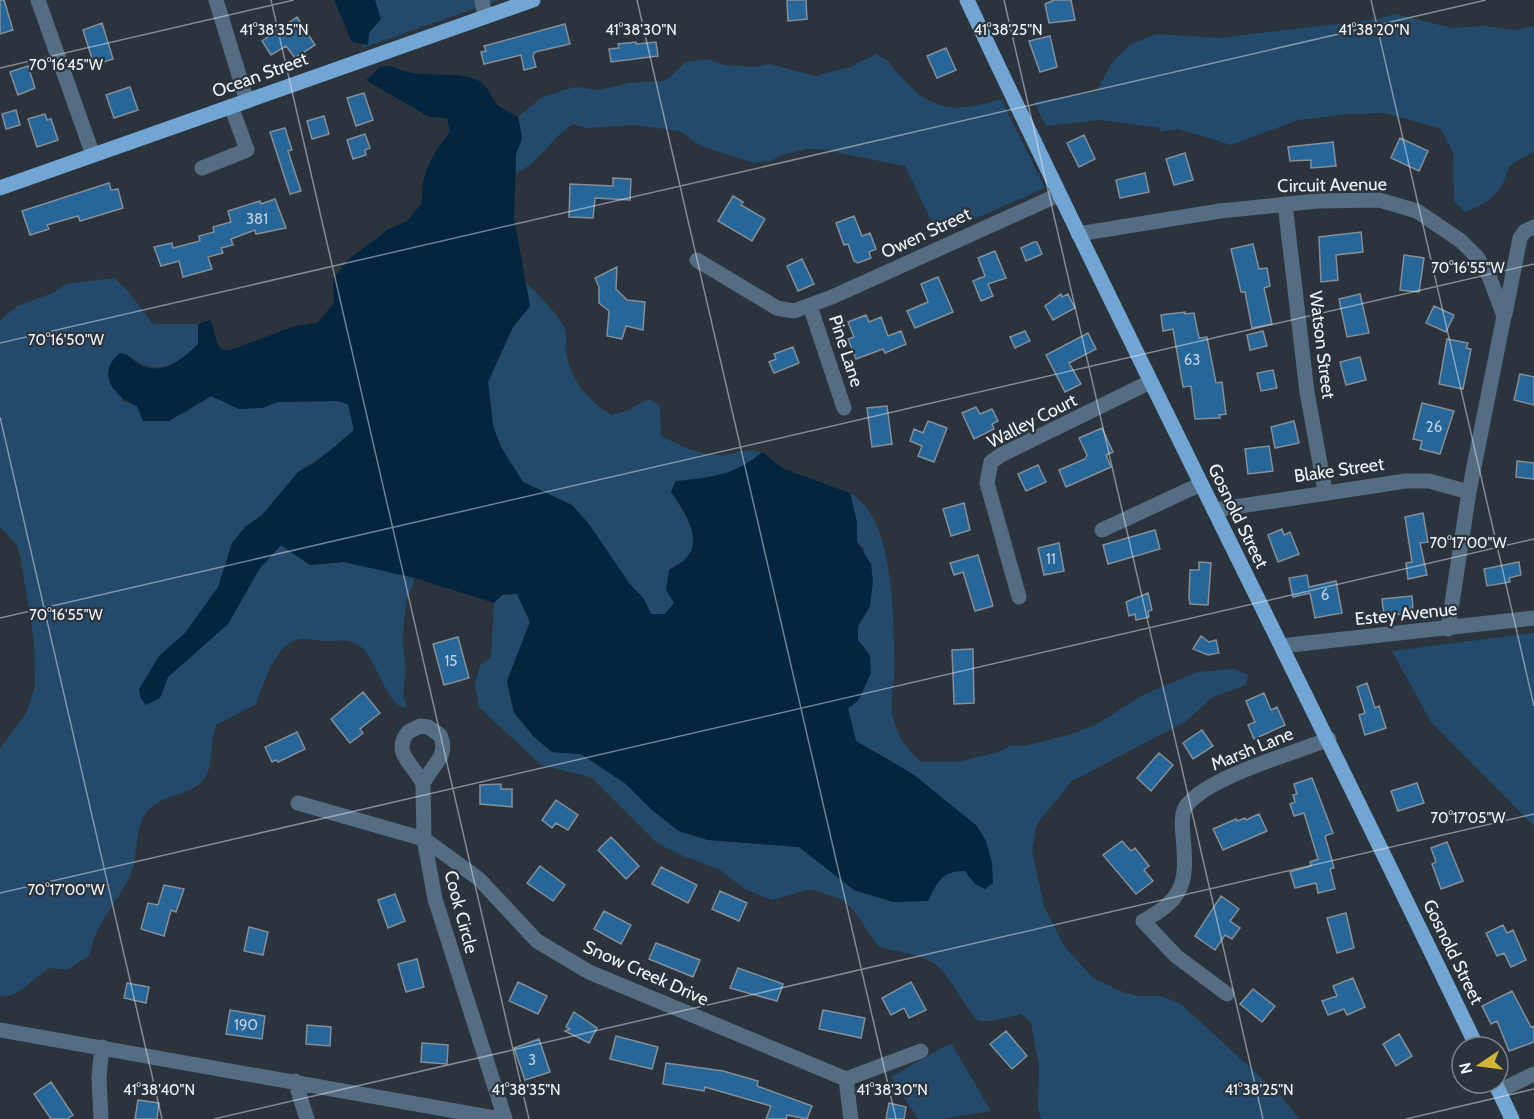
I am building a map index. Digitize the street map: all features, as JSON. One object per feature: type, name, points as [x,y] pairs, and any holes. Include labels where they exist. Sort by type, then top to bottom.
[{"type":"main road","name":"Ocean Street","points":[[0,188],[533,0]]},
{"type":"main road","name":"Gosnold Street","points":[[967,0],[1058,195],[1329,739],[1471,1035]]},
{"type":"main road","points":[[1501,1095],[1512,1119]]},
{"type":"street","points":[[38,0],[93,155]]},
{"type":"street","points":[[216,0],[247,101]]},
{"type":"street","points":[[482,0],[485,16]]},
{"type":"street","points":[[202,168],[247,150],[231,106]]},
{"type":"street","name":"Owen Street","points":[[697,260],[777,308],[794,311],[810,306],[1058,195]]},
{"type":"street","name":"Circuit Avenue","points":[[1078,234],[1128,224],[1285,204],[1379,200],[1417,211],[1461,241],[1477,257],[1489,276],[1504,316]]},
{"type":"street","name":"Watson Street","points":[[1285,204],[1308,392],[1325,491]]},
{"type":"street","points":[[1448,629],[1469,492],[1520,238],[1525,231],[1534,227]]},
{"type":"street","name":"Pine Lane","points":[[810,306],[844,408]]},
{"type":"street","name":"Walley Court","points":[[1019,597],[987,483],[991,462],[1150,382]]},
{"type":"street","name":"Blake Street","points":[[1214,510],[1325,491],[1407,481],[1428,481],[1469,492]]},
{"type":"street","points":[[1102,530],[1201,484]]},
{"type":"street","name":"Estey Avenue","points":[[1281,646],[1534,618]]},
{"type":"street","name":"Marsh Lane","points":[[1227,994],[1176,956],[1143,921],[1164,910],[1183,886],[1185,853],[1182,817],[1191,801],[1206,788],[1226,778],[1329,739]]},
{"type":"street","name":"Cook Circle","points":[[423,784],[424,839],[435,899],[505,1119]]},
{"type":"street","points":[[298,803],[424,839]]},
{"type":"street","name":"Snow Creek Drive","points":[[424,839],[479,879],[537,941],[589,972],[846,1079]]},
{"type":"street","points":[[0,1030],[296,1080],[500,1119]]},
{"type":"street","points":[[101,1119],[99,1077],[102,1047]]},
{"type":"street","points":[[851,1119],[846,1079],[921,1050]]},
{"type":"street","points":[[1510,1082],[1534,1074]]},
{"type":"street","points":[[296,1080],[307,1119]]},
{"type":"shaded area","points":[[334,0],[375,0],[381,19],[369,33],[368,45],[352,42]]},
{"type":"shaded area","points":[[361,0],[499,0],[362,48],[364,36]]},
{"type":"shaded area","points":[[1395,14],[1452,28],[1483,26],[1515,30],[1534,26],[1534,151],[1509,166],[1499,190],[1489,200],[1465,212],[1454,201],[1453,153],[1441,129],[1385,113],[1348,114],[1298,120],[1231,145],[1179,129],[1160,132],[1160,128],[1099,120],[1046,126],[1034,102],[1097,91],[1113,61],[1131,44],[1156,34],[1220,38],[1377,19]]},
{"type":"shaded area","points":[[876,54],[888,62],[915,90],[937,104],[960,108],[1001,99],[1045,188],[938,235],[905,166],[820,149],[807,149],[782,155],[771,161],[754,163],[701,146],[680,131],[635,125],[587,128],[573,124],[532,163],[516,174],[516,154],[522,138],[518,117],[541,98],[564,90],[576,87],[598,90],[629,83],[665,81],[686,62],[708,59],[724,65],[755,67],[770,64],[815,76],[850,67]]},
{"type":"shaded area","points":[[391,66],[414,73],[458,75],[477,80],[484,85],[498,105],[518,117],[522,138],[516,154],[514,218],[530,306],[513,327],[488,382],[493,426],[501,447],[523,482],[572,505],[589,524],[629,583],[644,599],[651,614],[665,614],[674,603],[666,590],[669,570],[684,560],[692,549],[692,532],[689,523],[671,492],[676,481],[722,474],[743,466],[762,452],[784,469],[850,493],[857,523],[857,542],[871,564],[873,581],[870,606],[858,626],[858,640],[870,656],[871,673],[858,701],[848,708],[856,741],[913,774],[977,826],[986,841],[992,863],[993,883],[985,889],[975,884],[965,871],[957,871],[942,878],[928,901],[893,902],[854,890],[799,847],[708,840],[679,831],[652,810],[626,784],[581,754],[552,752],[534,737],[514,712],[507,681],[530,622],[517,594],[502,595],[494,603],[415,578],[344,562],[310,565],[281,545],[260,568],[228,624],[168,677],[160,698],[146,705],[141,699],[139,689],[159,656],[185,633],[218,587],[232,543],[245,527],[262,515],[298,472],[315,463],[354,430],[348,404],[337,401],[278,402],[262,408],[239,409],[211,396],[169,421],[143,421],[137,406],[121,397],[110,384],[109,368],[120,353],[137,363],[154,369],[170,365],[185,356],[198,344],[198,324],[210,320],[221,349],[230,350],[295,326],[317,323],[334,303],[333,279],[349,259],[389,229],[407,221],[422,203],[423,182],[429,164],[450,132],[447,118],[429,117],[366,80],[380,67]]},
{"type":"shaded area","points":[[114,278],[128,291],[153,324],[198,324],[198,344],[172,364],[155,368],[146,366],[126,354],[121,400],[137,406],[183,414],[211,396],[237,408],[278,402],[337,401],[348,404],[354,431],[339,445],[301,470],[175,649],[160,698],[168,677],[228,624],[260,568],[281,545],[310,565],[344,562],[415,578],[406,603],[402,641],[406,668],[403,693],[407,708],[392,699],[369,657],[363,648],[355,643],[303,639],[291,642],[277,656],[256,704],[216,725],[209,770],[202,782],[154,805],[142,819],[129,878],[101,924],[90,955],[67,970],[49,968],[20,991],[0,996],[0,749],[26,713],[35,687],[34,640],[20,555],[16,544],[0,527],[0,321],[17,306],[50,294],[66,284]]},
{"type":"shaded area","points":[[524,280],[563,325],[566,333],[566,353],[572,373],[588,396],[603,409],[612,415],[626,411],[649,399],[660,406],[661,436],[694,451],[708,454],[728,455],[748,450],[762,452],[743,466],[722,474],[676,481],[671,492],[689,523],[693,541],[692,549],[686,558],[669,570],[674,603],[665,614],[650,614],[644,599],[629,584],[589,524],[572,505],[523,482],[501,447],[493,426],[488,382],[513,327],[530,306]]},
{"type":"shaded area","points":[[850,493],[865,506],[876,525],[884,548],[894,628],[892,711],[900,736],[911,753],[921,762],[957,762],[999,752],[1009,746],[1024,746],[1072,734],[1095,725],[1145,694],[1197,672],[1235,669],[1248,675],[1246,685],[1213,697],[1185,722],[1072,781],[1037,824],[1032,851],[1044,906],[1065,947],[1093,978],[1123,992],[1138,996],[1160,996],[1180,1003],[1283,1098],[1299,1119],[1041,1119],[1038,1107],[1039,1066],[1031,1022],[1021,1014],[990,1021],[976,1019],[941,969],[921,957],[878,946],[854,911],[841,899],[811,889],[771,900],[745,889],[720,870],[657,843],[591,777],[541,765],[479,707],[475,683],[480,665],[491,658],[494,603],[502,595],[517,594],[530,622],[507,681],[513,712],[534,737],[552,752],[581,754],[626,784],[652,810],[679,831],[708,840],[799,847],[854,890],[893,902],[928,901],[942,878],[951,873],[965,871],[975,884],[977,826],[904,770],[856,742],[848,708],[861,694],[869,676],[869,657],[865,648],[858,641],[858,626],[870,606],[864,549],[857,542],[857,523]]},
{"type":"shaded area","points":[[1534,633],[1534,826],[1431,722],[1392,651]]},
{"type":"shaded area","points":[[951,1043],[991,1111],[941,1119],[918,1119],[891,1077]]},
{"type":"building","points":[[0,0],[4,0],[13,30],[0,34]]},
{"type":"building","points":[[787,0],[806,0],[807,19],[788,21]]},
{"type":"building","points":[[1054,0],[1071,0],[1075,20],[1049,23],[1045,4]]},
{"type":"building","points":[[297,17],[315,45],[295,58],[286,46],[271,55],[262,41]]},
{"type":"building","points":[[102,23],[113,59],[94,65],[83,30]]},
{"type":"building","points":[[565,24],[570,44],[535,52],[533,56],[536,67],[524,70],[521,55],[484,64],[481,52],[486,51],[484,46]]},
{"type":"building","points":[[1050,36],[1057,67],[1040,72],[1029,41]]},
{"type":"building","points":[[636,42],[636,44],[656,42],[658,56],[611,62],[609,49],[619,48],[618,44]]},
{"type":"building","points":[[946,48],[956,70],[937,78],[927,56]]},
{"type":"building","points":[[28,66],[35,88],[18,95],[10,72]]},
{"type":"building","points":[[130,87],[138,110],[114,118],[106,95]]},
{"type":"building","points":[[364,93],[373,120],[356,126],[347,98]]},
{"type":"building","points":[[16,110],[20,125],[6,129],[2,114]]},
{"type":"building","points":[[45,114],[47,120],[51,119],[58,140],[37,147],[28,119]]},
{"type":"building","points":[[324,116],[329,134],[312,139],[307,121]]},
{"type":"building","points":[[285,128],[292,150],[288,151],[301,191],[290,194],[270,132]]},
{"type":"building","points":[[365,134],[370,148],[365,150],[366,155],[353,159],[347,140]]},
{"type":"building","points":[[1084,135],[1095,159],[1079,167],[1067,143]]},
{"type":"building","points":[[1400,138],[1428,151],[1419,171],[1391,158]]},
{"type":"building","points":[[1333,142],[1336,166],[1311,168],[1311,160],[1290,161],[1288,147]]},
{"type":"building","points":[[1185,153],[1193,180],[1174,185],[1166,159]]},
{"type":"building","points":[[1145,173],[1149,192],[1120,198],[1116,180]]},
{"type":"building","points":[[613,178],[631,179],[630,200],[595,198],[593,218],[569,217],[570,184],[613,186]]},
{"type":"building","points":[[109,183],[111,190],[118,189],[123,208],[80,221],[78,216],[47,225],[49,229],[30,235],[22,211]]},
{"type":"building","points":[[733,196],[743,202],[741,205],[765,219],[752,241],[718,221]]},
{"type":"building","points":[[275,199],[286,228],[256,234],[255,230],[231,239],[233,245],[221,248],[223,253],[208,257],[212,269],[183,277],[179,261],[161,266],[154,247],[172,243],[173,248],[200,241],[199,236],[214,232],[213,227],[231,222],[228,211]]},
{"type":"building","points":[[854,216],[862,236],[870,233],[876,249],[869,252],[871,258],[858,263],[854,261],[848,244],[844,245],[836,223]]},
{"type":"building","points":[[1361,232],[1363,252],[1336,255],[1338,280],[1321,282],[1319,237]]},
{"type":"building","points":[[1037,242],[1042,254],[1026,261],[1021,248]]},
{"type":"building","points":[[1253,244],[1259,269],[1267,268],[1270,286],[1264,288],[1272,324],[1252,328],[1245,292],[1241,292],[1231,249]]},
{"type":"building","points":[[995,251],[1006,278],[988,284],[993,296],[981,301],[973,281],[985,276],[978,258]]},
{"type":"building","points":[[1404,255],[1424,258],[1419,292],[1400,290]]},
{"type":"building","points":[[802,259],[814,284],[798,291],[787,266]]},
{"type":"building","points":[[617,267],[616,289],[627,300],[645,302],[643,330],[626,326],[622,339],[607,336],[609,311],[599,303],[599,287],[595,278]]},
{"type":"building","points":[[938,277],[953,312],[915,328],[907,311],[928,302],[921,284]]},
{"type":"building","points":[[1061,294],[1062,297],[1068,294],[1075,308],[1053,320],[1045,306]]},
{"type":"building","points":[[1360,294],[1369,333],[1347,337],[1339,299]]},
{"type":"building","points":[[1434,306],[1454,315],[1446,332],[1426,323]]},
{"type":"building","points":[[1185,312],[1185,314],[1194,313],[1199,338],[1207,337],[1216,383],[1222,382],[1226,414],[1219,415],[1220,418],[1195,419],[1191,386],[1183,387],[1173,329],[1163,331],[1161,315]]},
{"type":"building","points":[[866,315],[869,322],[881,317],[888,336],[901,331],[906,344],[885,353],[883,349],[856,359],[848,339],[854,337],[848,322]]},
{"type":"building","points":[[1025,331],[1030,341],[1015,348],[1010,337]]},
{"type":"building","points":[[1263,331],[1267,346],[1250,350],[1247,335]]},
{"type":"building","points":[[1088,333],[1096,349],[1069,363],[1081,384],[1065,392],[1046,355]]},
{"type":"building","points":[[1447,339],[1468,343],[1466,348],[1471,349],[1463,389],[1439,384]]},
{"type":"building","points":[[793,347],[799,363],[774,373],[769,362],[776,359],[774,354]]},
{"type":"building","points":[[1360,357],[1366,380],[1346,385],[1340,362]]},
{"type":"building","points":[[1273,370],[1277,388],[1261,391],[1257,373]]},
{"type":"building","points":[[1520,374],[1534,377],[1534,405],[1514,400]]},
{"type":"building","points":[[1422,403],[1454,411],[1440,454],[1420,449],[1422,441],[1413,439]]},
{"type":"building","points":[[887,406],[892,444],[872,447],[867,408]]},
{"type":"building","points":[[976,407],[980,414],[992,409],[998,421],[992,424],[994,429],[974,439],[962,413]]},
{"type":"building","points":[[928,421],[947,428],[934,462],[918,456],[922,446],[910,441],[914,429],[923,433]]},
{"type":"building","points":[[1294,421],[1299,443],[1275,448],[1271,427]]},
{"type":"building","points":[[1102,428],[1113,452],[1106,455],[1111,467],[1066,487],[1059,470],[1085,459],[1087,455],[1079,438]]},
{"type":"building","points":[[1269,446],[1273,471],[1248,474],[1245,449]]},
{"type":"building","points":[[1517,461],[1534,463],[1534,479],[1516,477]]},
{"type":"building","points":[[1038,465],[1046,482],[1026,491],[1018,474]]},
{"type":"building","points":[[964,503],[970,530],[951,536],[943,509]]},
{"type":"building","points":[[1423,513],[1428,542],[1420,543],[1427,575],[1408,579],[1406,563],[1412,562],[1405,517]]},
{"type":"building","points":[[1282,529],[1284,535],[1290,532],[1299,554],[1278,562],[1268,535]]},
{"type":"building","points":[[1155,530],[1160,549],[1108,564],[1103,545]]},
{"type":"building","points":[[1059,543],[1064,571],[1044,575],[1038,548]]},
{"type":"building","points":[[978,555],[993,606],[975,611],[963,572],[954,575],[950,563]]},
{"type":"building","points":[[1199,562],[1211,563],[1208,605],[1190,604],[1190,570],[1199,570]]},
{"type":"building","points":[[1519,562],[1521,575],[1509,578],[1510,582],[1487,586],[1484,569]]},
{"type":"building","points":[[1307,575],[1309,587],[1336,581],[1342,613],[1315,618],[1310,593],[1293,597],[1289,578]]},
{"type":"building","points":[[1148,593],[1152,610],[1148,611],[1149,617],[1136,620],[1135,614],[1129,616],[1126,602]]},
{"type":"building","points":[[1412,596],[1413,608],[1406,609],[1406,614],[1384,615],[1382,599]]},
{"type":"building","points":[[1201,636],[1209,642],[1216,640],[1219,653],[1208,655],[1193,649]]},
{"type":"building","points":[[458,637],[469,678],[444,685],[433,644]]},
{"type":"building","points":[[973,649],[974,703],[954,704],[952,650]]},
{"type":"building","points":[[1367,683],[1375,708],[1379,706],[1386,728],[1365,735],[1359,715],[1365,713],[1357,687]]},
{"type":"building","points":[[363,692],[380,713],[360,729],[363,733],[350,743],[331,719]]},
{"type":"building","points":[[1264,693],[1271,710],[1277,707],[1285,725],[1254,739],[1248,725],[1255,722],[1246,701]]},
{"type":"building","points":[[1202,730],[1213,746],[1193,759],[1183,743]]},
{"type":"building","points":[[297,732],[305,749],[278,762],[276,760],[272,762],[265,747]]},
{"type":"building","points":[[1159,753],[1173,765],[1151,791],[1137,778]]},
{"type":"building","points":[[1312,778],[1333,833],[1325,836],[1334,868],[1330,869],[1335,889],[1318,893],[1316,883],[1295,888],[1290,872],[1311,866],[1310,862],[1318,859],[1304,813],[1294,816],[1290,804],[1295,802],[1293,795],[1297,794],[1294,784]]},
{"type":"building","points":[[1417,783],[1424,803],[1398,811],[1391,791]]},
{"type":"building","points":[[501,784],[501,789],[512,789],[512,807],[480,804],[480,785]]},
{"type":"building","points":[[556,800],[578,815],[568,830],[556,823],[552,828],[542,820]]},
{"type":"building","points":[[1259,814],[1267,831],[1223,850],[1213,829],[1236,819],[1237,821],[1245,818],[1246,820]]},
{"type":"building","points":[[611,837],[639,866],[626,879],[598,850]]},
{"type":"building","points":[[1122,841],[1131,851],[1135,848],[1149,866],[1144,870],[1153,881],[1136,894],[1103,855]]},
{"type":"building","points":[[1447,842],[1463,881],[1441,889],[1432,864],[1436,862],[1431,848]]},
{"type":"building","points":[[540,866],[565,885],[553,901],[527,883]]},
{"type":"building","points":[[661,867],[697,885],[688,903],[652,884]]},
{"type":"building","points":[[164,885],[184,889],[176,912],[171,910],[164,936],[141,929],[148,903],[158,905]]},
{"type":"building","points":[[720,891],[747,903],[739,921],[712,909]]},
{"type":"building","points":[[395,894],[405,921],[388,928],[378,900]]},
{"type":"building","points":[[1221,896],[1239,909],[1230,921],[1240,928],[1232,939],[1225,935],[1215,950],[1195,936]]},
{"type":"building","points":[[604,911],[631,925],[621,944],[594,929]]},
{"type":"building","points":[[1346,913],[1354,948],[1337,953],[1327,918]]},
{"type":"building","points":[[1503,925],[1507,933],[1513,930],[1526,960],[1511,967],[1504,953],[1497,956],[1486,933]]},
{"type":"building","points":[[249,927],[268,932],[263,955],[244,951]]},
{"type":"building","points":[[656,943],[700,960],[693,977],[649,959]]},
{"type":"building","points":[[417,959],[424,987],[406,992],[398,964]]},
{"type":"building","points":[[738,968],[783,984],[777,1001],[730,988]]},
{"type":"building","points":[[1353,978],[1365,1007],[1347,1015],[1344,1009],[1328,1015],[1322,1001],[1337,996],[1333,986]]},
{"type":"building","points":[[518,982],[547,996],[538,1014],[509,1001]]},
{"type":"building","points":[[911,982],[926,1010],[909,1018],[904,1008],[891,1015],[882,998]]},
{"type":"building","points":[[127,983],[149,987],[146,1003],[124,998]]},
{"type":"building","points":[[1253,989],[1275,1006],[1262,1022],[1240,1004]]},
{"type":"building","points":[[1512,991],[1531,1027],[1534,1026],[1534,1042],[1510,1051],[1510,1035],[1503,1035],[1497,1021],[1491,1024],[1482,1006]]},
{"type":"building","points":[[230,1010],[265,1016],[262,1039],[226,1034]]},
{"type":"building","points":[[823,1010],[865,1018],[861,1038],[819,1029]]},
{"type":"building","points":[[574,1012],[597,1028],[589,1043],[565,1031],[570,1029],[566,1027]]},
{"type":"building","points":[[307,1025],[331,1027],[330,1046],[306,1044]]},
{"type":"building","points":[[1006,1031],[1027,1056],[1012,1069],[990,1044]]},
{"type":"building","points":[[1399,1034],[1412,1056],[1396,1066],[1383,1044]]},
{"type":"building","points":[[616,1036],[658,1047],[652,1069],[610,1059]]},
{"type":"building","points":[[539,1039],[550,1072],[525,1080],[514,1048]]},
{"type":"building","points":[[422,1043],[448,1045],[447,1064],[421,1062]]},
{"type":"building","points":[[666,1063],[723,1071],[758,1081],[757,1086],[812,1106],[807,1119],[787,1115],[786,1119],[766,1119],[771,1106],[705,1087],[704,1091],[663,1084]]},
{"type":"building","points":[[51,1082],[73,1115],[67,1119],[51,1119],[34,1094]]},
{"type":"building","points":[[138,1100],[159,1103],[157,1119],[135,1119]]},
{"type":"building","points":[[889,1103],[906,1107],[904,1119],[886,1119]]}]
